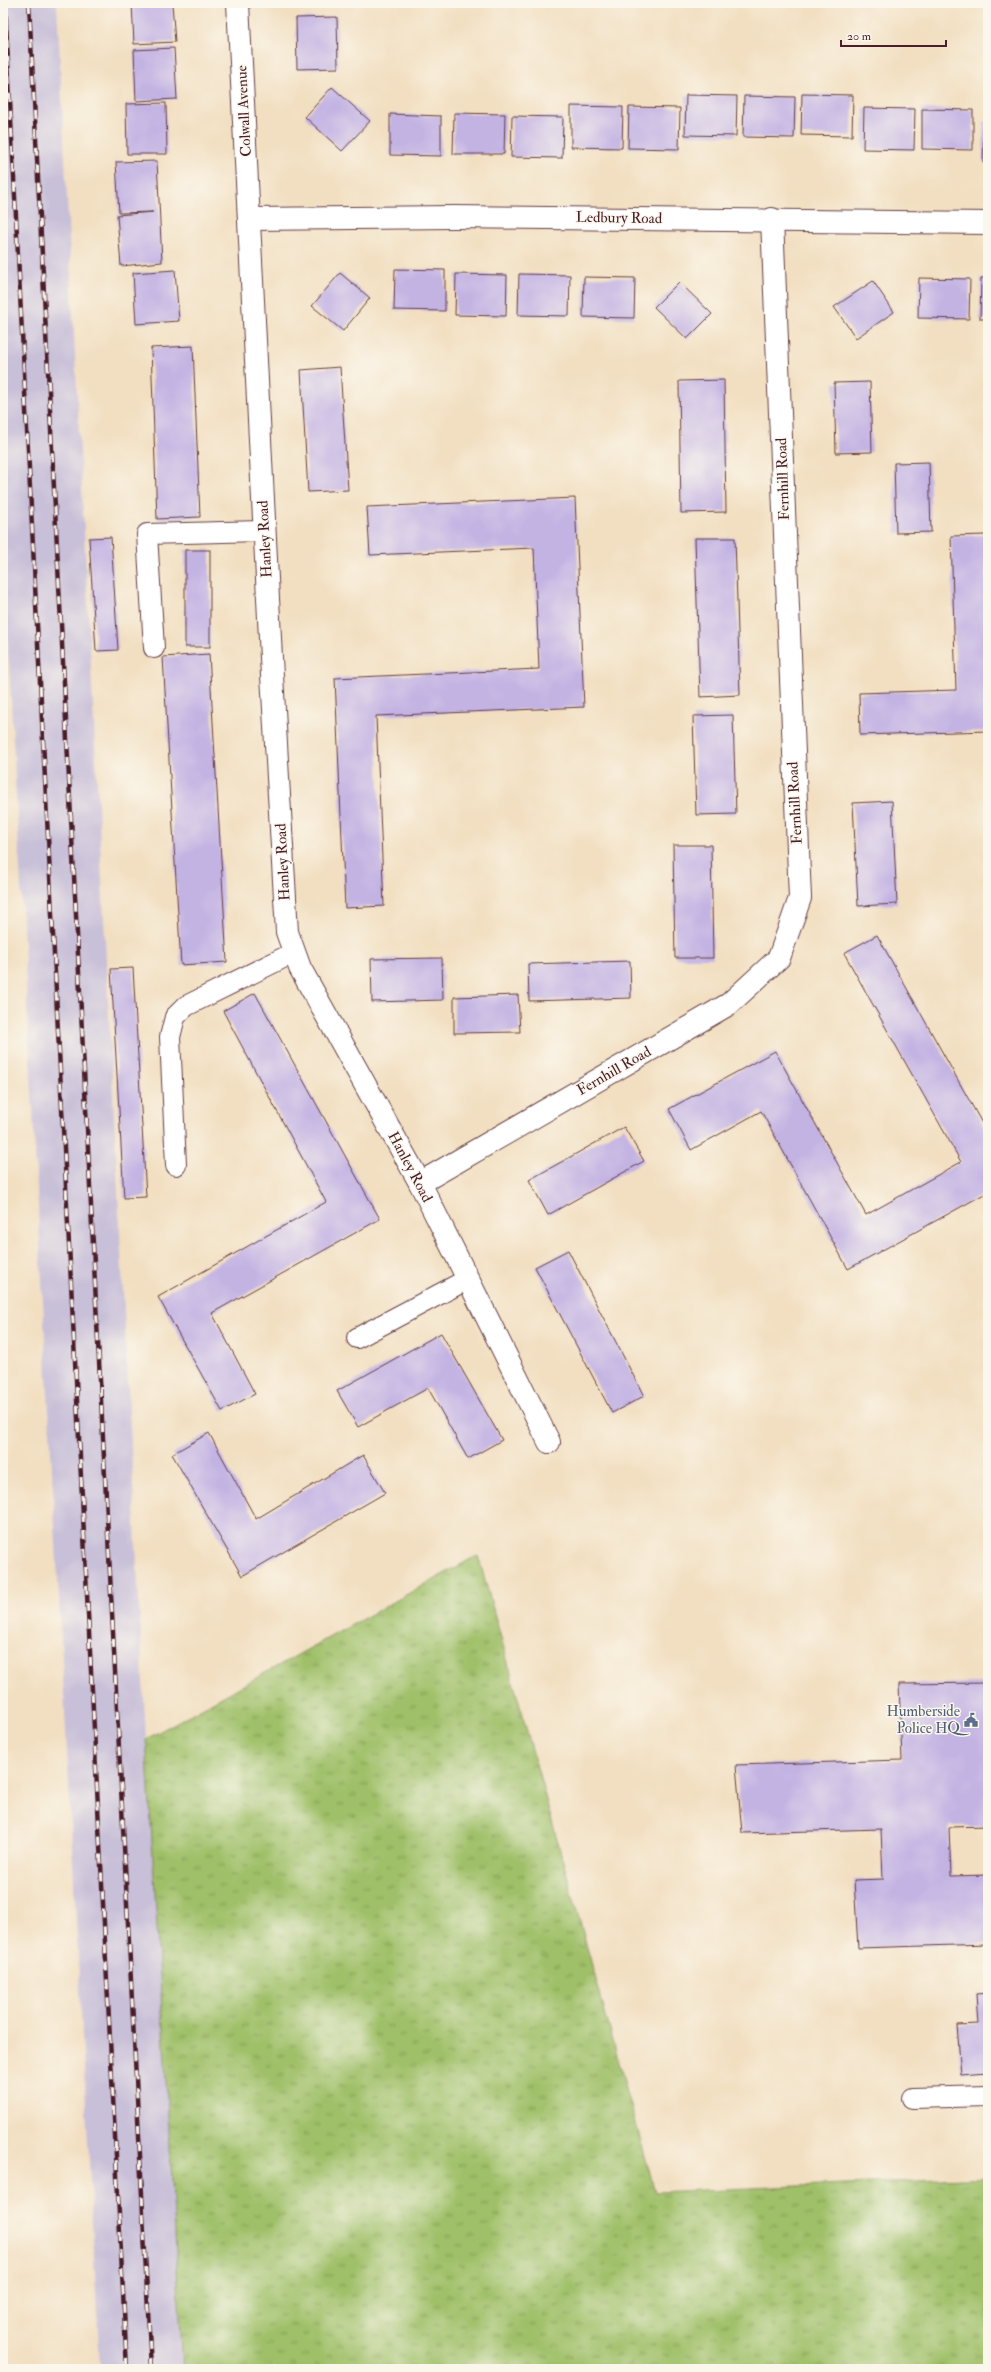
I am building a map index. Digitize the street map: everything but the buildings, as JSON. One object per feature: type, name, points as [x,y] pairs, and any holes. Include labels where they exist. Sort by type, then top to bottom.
[{"type":"street","name":"Colwall Avenue","points":[[238,3],[250,219]]},
{"type":"street","name":"Ledbury Road","points":[[250,219],[455,216],[988,223]]},
{"type":"street","name":"Hanley Road","points":[[250,219],[287,932],[293,953],[420,1183],[549,1442]]},
{"type":"street","name":"Fernhill Road","points":[[420,1183],[728,1004],[779,958],[800,898],[772,219]]},
{"type":"lane","points":[[154,648],[147,534],[265,531]]},
{"type":"lane","points":[[176,1166],[170,1037],[175,1017],[186,1006],[293,953]]},
{"type":"lane","points":[[357,1338],[468,1279]]},
{"type":"lane","points":[[912,2098],[988,2096]]},
{"type":"shaded area","points":[[3,3],[57,3],[146,1739],[184,2369],[100,2369],[3,552]]},
{"type":"green space","points":[[478,1555],[655,2192],[988,2178],[988,2369],[183,2369],[146,1739]]},
{"type":"railway","points":[[5,3],[127,2369]]},
{"type":"railway","points":[[29,3],[151,2369]]},
{"type":"place","name":"Humberside Police HQ","points":[[971,1720]]}]
